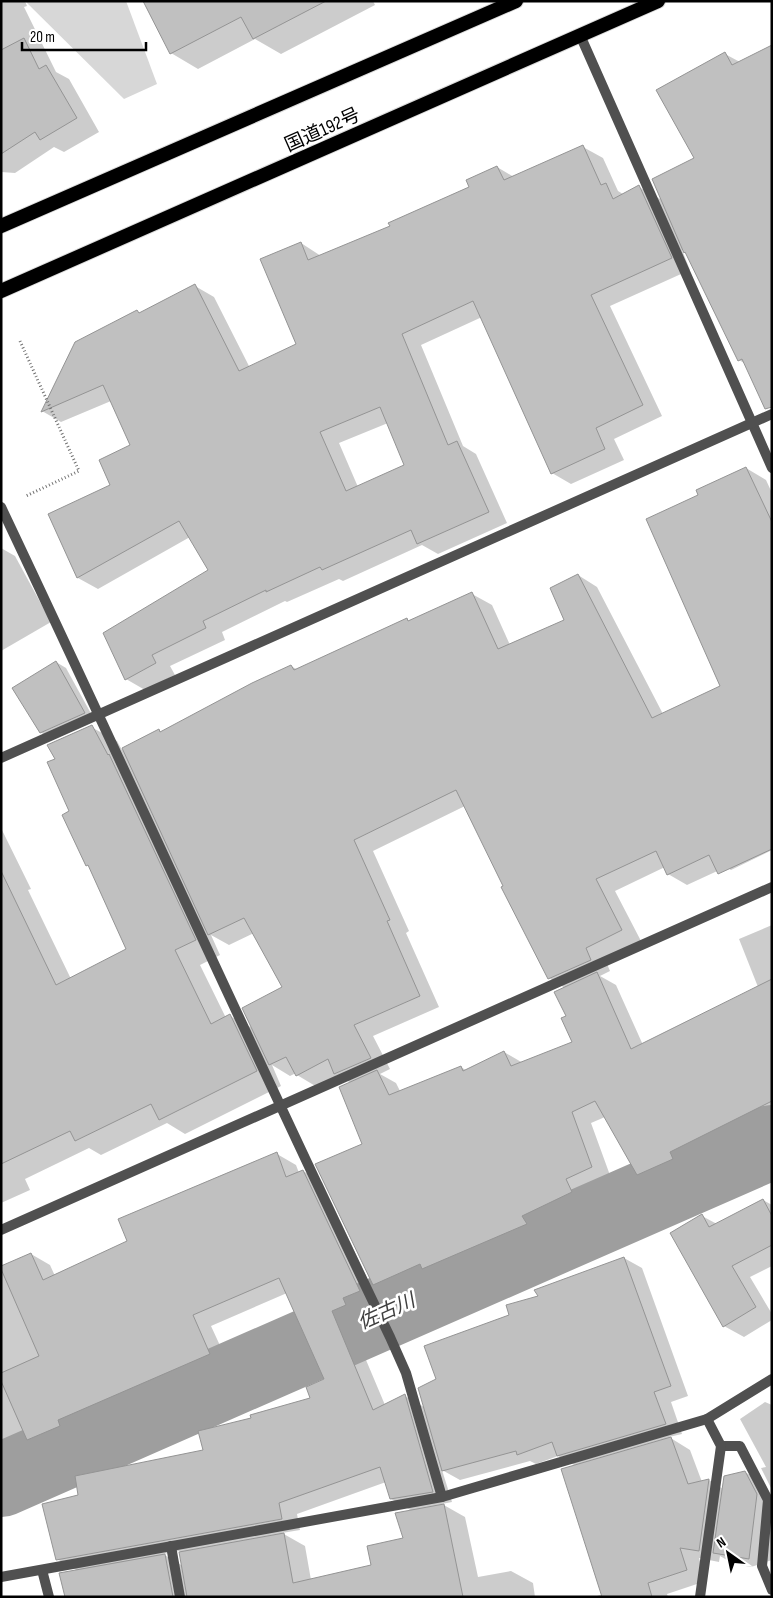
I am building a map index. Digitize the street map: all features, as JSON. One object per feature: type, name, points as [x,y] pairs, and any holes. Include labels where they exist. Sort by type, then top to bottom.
[{"type":"highway","name":"国道192号","points":[[1,226],[516,1]]},
{"type":"highway","name":"国道192号","points":[[1,291],[658,1]]},
{"type":"street","points":[[580,35],[772,468]]},
{"type":"street","points":[[1,758],[772,414]]},
{"type":"street","points":[[1,507],[99,714],[279,1105],[390,1337],[406,1373],[442,1497]]},
{"type":"street","points":[[1,1230],[772,887]]},
{"type":"street","points":[[1,1578],[442,1497],[706,1419],[772,1378]]},
{"type":"street","points":[[700,1597],[721,1446],[706,1419]]},
{"type":"street","points":[[721,1446],[740,1446],[768,1500],[762,1566],[772,1590]]},
{"type":"street","points":[[171,1546],[180,1597]]},
{"type":"street","points":[[42,1570],[50,1597]]},
{"type":"path","points":[[1,507],[79,471],[20,341]]},
{"type":"shaded area","points":[[25,1],[126,1],[157,84],[124,99]]},
{"type":"building","points":[[143,1],[326,1],[253,39],[241,17],[170,54]]},
{"type":"building","points":[[24,38],[39,69],[46,65],[77,118],[40,140],[35,132],[1,154],[1,50]]},
{"type":"building","points":[[772,45],[772,407],[765,409],[742,359],[738,361],[684,253],[652,179],[694,158],[656,90],[725,52],[732,65]]},
{"type":"building","points":[[583,145],[601,185],[606,183],[613,199],[639,185],[672,258],[591,295],[643,405],[596,428],[605,449],[551,474],[473,301],[402,334],[448,445],[457,441],[489,512],[417,544],[411,530],[322,570],[320,567],[266,592],[266,590],[203,621],[206,628],[152,655],[156,663],[125,680],[103,633],[208,570],[179,521],[77,578],[48,514],[110,485],[99,460],[130,445],[103,385],[41,412],[75,342],[137,310],[139,313],[195,284],[239,371],[296,344],[260,259],[301,242],[308,260],[390,226],[388,223],[469,187],[466,180],[497,166],[504,180]],"holes":[[[380,407],[404,465],[346,491],[320,432]]]},
{"type":"building","points":[[746,467],[772,522],[772,849],[718,874],[709,855],[667,875],[656,851],[596,879],[622,930],[586,948],[591,960],[548,979],[501,887],[503,886],[456,790],[354,840],[390,920],[387,921],[420,996],[354,1025],[371,1058],[334,1074],[328,1059],[296,1076],[286,1057],[269,1065],[242,1008],[282,987],[244,918],[208,935],[122,748],[159,729],[160,732],[252,683],[291,665],[294,670],[407,618],[408,621],[472,592],[498,649],[564,620],[550,588],[578,574],[652,718],[720,686],[646,519],[698,495],[696,490]]},
{"type":"building","points":[[56,661],[85,713],[40,733],[12,688]]},
{"type":"building","points":[[92,725],[109,754],[196,940],[175,950],[211,1024],[230,1014],[257,1071],[159,1120],[151,1104],[75,1141],[70,1131],[1,1164],[1,871],[56,985],[126,949],[88,865],[86,866],[62,815],[69,811],[47,762],[55,759],[47,745]]},
{"type":"building","points":[[597,972],[631,1049],[772,979],[772,1101],[670,1152],[673,1159],[637,1175],[595,1101],[572,1112],[592,1167],[566,1179],[572,1192],[522,1216],[527,1224],[422,1269],[420,1264],[373,1285],[315,1164],[362,1144],[339,1087],[377,1070],[389,1095],[461,1066],[463,1071],[504,1051],[511,1066],[572,1042],[561,1018],[566,1016],[554,992]]},
{"type":"building","points":[[277,1152],[286,1177],[303,1170],[360,1291],[343,1298],[346,1305],[332,1311],[373,1410],[405,1394],[433,1492],[390,1499],[380,1467],[279,1503],[282,1519],[56,1560],[42,1504],[78,1495],[75,1476],[203,1450],[198,1431],[251,1418],[250,1415],[310,1398],[306,1387],[324,1379],[279,1278],[193,1315],[210,1354],[58,1420],[60,1426],[27,1440],[1,1381],[1,1373],[39,1356],[1,1266],[31,1253],[43,1280],[127,1241],[118,1219]]},
{"type":"building","points":[[763,1199],[772,1216],[772,1245],[732,1266],[756,1307],[723,1327],[670,1233],[702,1214],[709,1227]]},
{"type":"building","points":[[624,1257],[671,1386],[654,1392],[666,1424],[557,1456],[552,1442],[517,1455],[516,1451],[442,1471],[418,1388],[436,1379],[424,1346],[509,1315],[506,1305],[538,1296],[534,1290]]},
{"type":"building","points":[[671,1437],[688,1484],[709,1479],[699,1551],[680,1548],[687,1570],[648,1583],[652,1597],[602,1597],[561,1469]]},
{"type":"building","points":[[745,1471],[757,1494],[749,1559],[713,1553],[724,1476]]},
{"type":"building","points":[[444,1504],[463,1597],[187,1597],[179,1552],[284,1533],[293,1583],[371,1565],[367,1546],[403,1538],[395,1513]]},
{"type":"building","points":[[165,1554],[173,1597],[65,1597],[59,1573]]},
{"type":"waterway","name":"佐古川","points":[[1,1480],[772,1142]]}]
